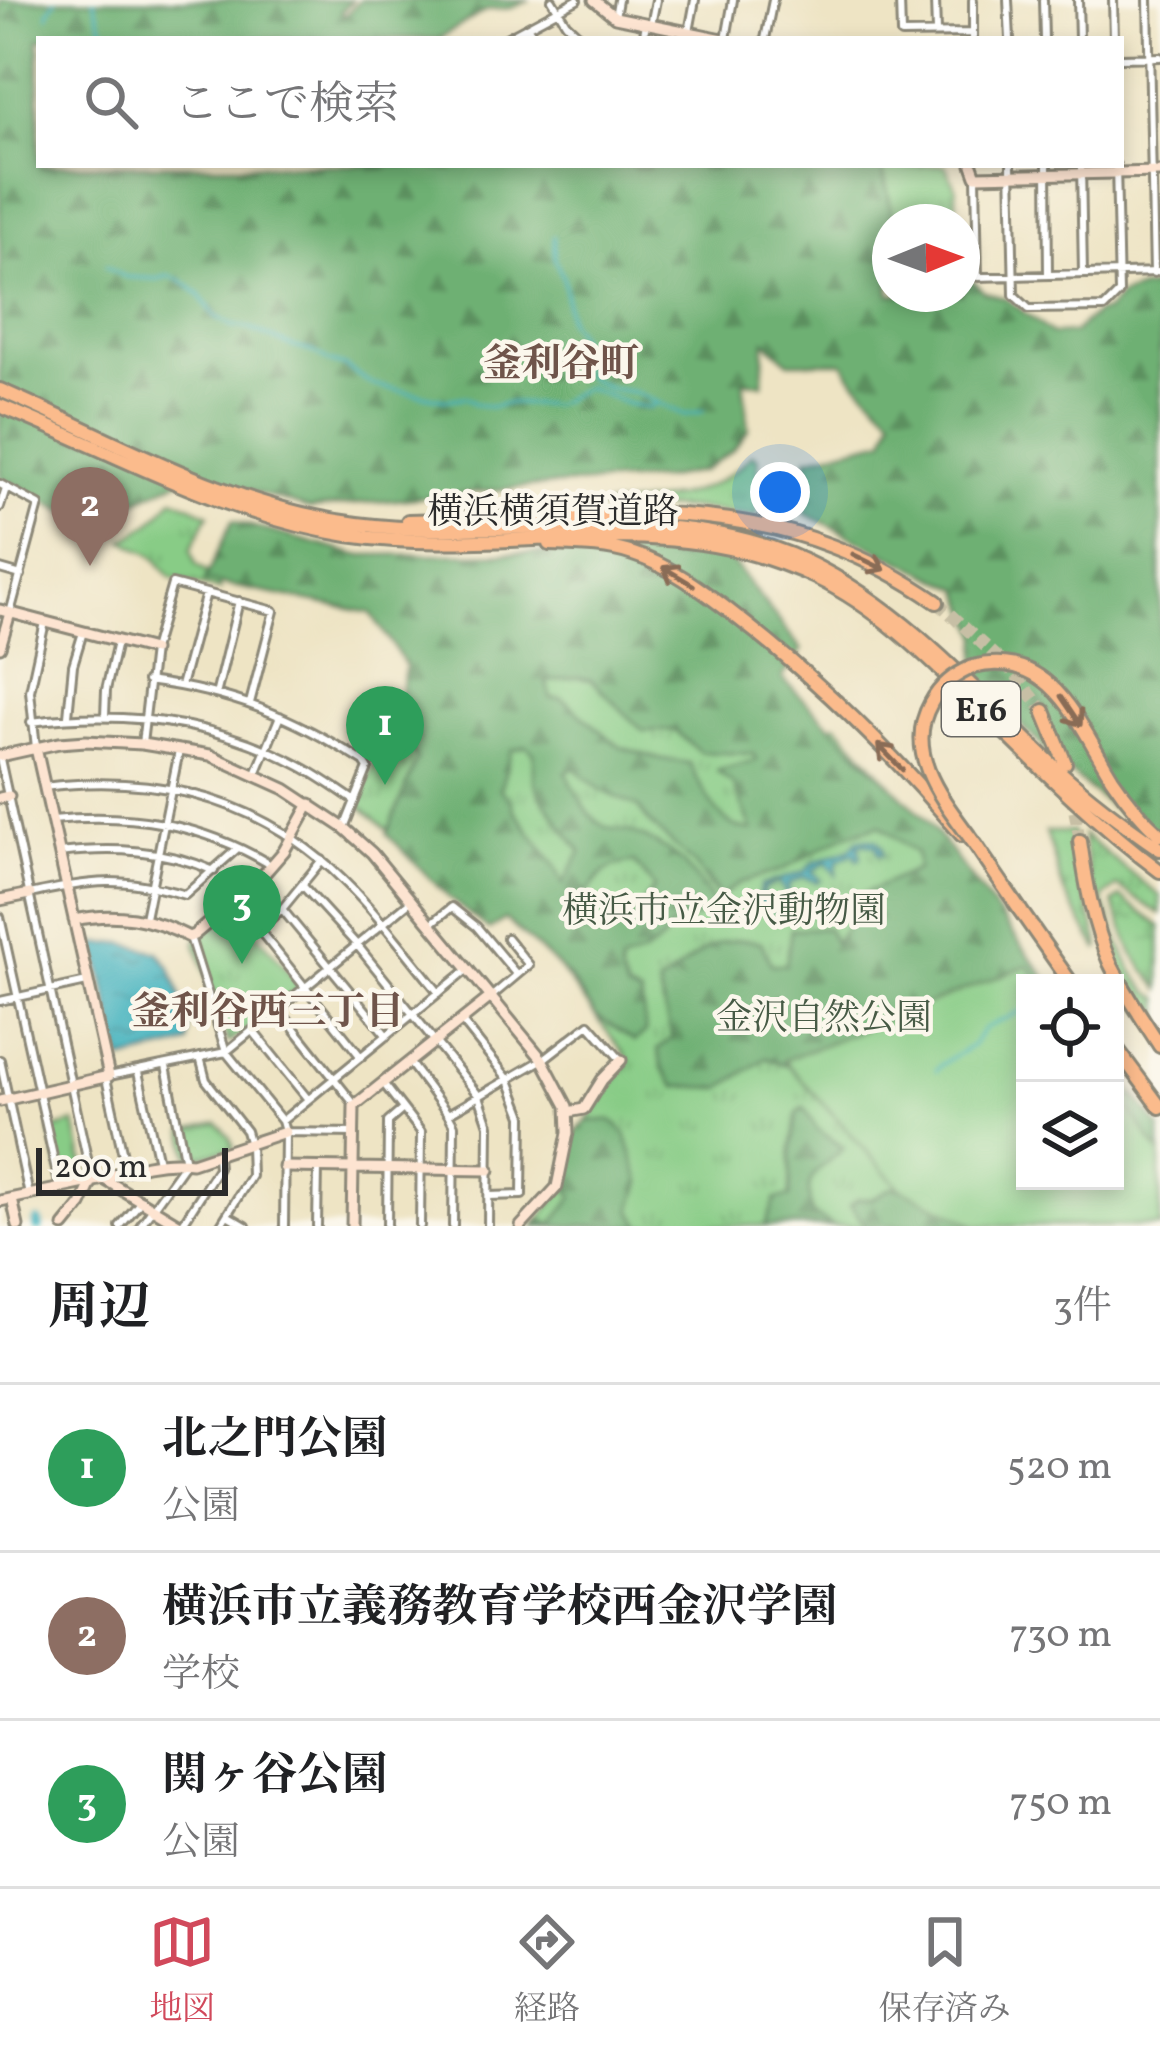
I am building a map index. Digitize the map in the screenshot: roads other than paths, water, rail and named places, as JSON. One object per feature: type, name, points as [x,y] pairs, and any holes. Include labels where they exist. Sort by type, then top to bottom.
[{"type":"highway","name":"横浜横須賀道路","points":[[0,390],[118,451]]},
{"type":"highway","name":"横浜横須賀道路","points":[[0,406],[279,514],[352,536],[453,541],[637,536],[745,545]]},
{"type":"highway","name":"E16","points":[[299,513],[410,521],[664,513],[749,522],[795,533],[870,562],[937,602]]},
{"type":"highway","name":"横浜横須賀道路","points":[[279,514],[432,529],[670,526],[790,560],[849,584],[897,618],[1076,786],[1160,849]]},
{"type":"highway","name":"E16","points":[[352,536],[416,545],[580,545],[634,554],[686,580],[772,645],[871,736],[961,834],[1020,910]]},
{"type":"highway","name":"横浜横須賀道路","points":[[790,560],[891,626],[1083,806],[1160,871]]},
{"type":"highway","name":"E16","points":[[1065,974],[934,785],[922,753],[924,716],[931,702],[947,682],[973,667],[1019,666],[1049,683],[1070,707],[1122,793],[1160,835]]},
{"type":"highway","name":"E16","points":[[1044,712],[1065,763]]},
{"type":"highway","points":[[1080,841],[1102,941],[1123,988],[1160,1046]]},
{"type":"highway","points":[[1124,1058],[1160,1107]]},
{"type":"street","points":[[552,0],[580,36]]},
{"type":"street","points":[[511,36],[577,0]]},
{"type":"street","points":[[594,0],[615,17],[707,36]]},
{"type":"street","points":[[615,17],[618,0]]},
{"type":"street","points":[[644,36],[656,0]]},
{"type":"street","points":[[689,33],[695,0]]},
{"type":"street","points":[[726,36],[733,0]]},
{"type":"street","points":[[766,36],[773,0]]},
{"type":"street","points":[[900,0],[901,34],[973,36],[973,0]]},
{"type":"street","points":[[935,0],[936,33]]},
{"type":"street","points":[[1008,0],[1010,36]]},
{"type":"street","points":[[1043,0],[1044,36]]},
{"type":"street","points":[[1078,0],[1078,36]]},
{"type":"street","points":[[1113,0],[1114,36]]},
{"type":"street","points":[[1148,0],[1156,172],[1157,273],[978,278],[974,170],[1156,172]]},
{"type":"street","points":[[528,28],[534,36]]},
{"type":"street","points":[[1124,58],[1160,58]]},
{"type":"street","points":[[1047,169],[1048,275]]},
{"type":"street","points":[[1081,169],[1083,274]]},
{"type":"street","points":[[1011,170],[1014,295],[1029,309],[1104,308],[1119,293],[1116,169]]},
{"type":"street","points":[[0,507],[3,486],[39,505],[5,611],[0,647]]},
{"type":"street","points":[[0,569],[20,575]]},
{"type":"street","points":[[142,744],[147,681],[172,584],[274,610],[250,703]]},
{"type":"street","points":[[182,686],[206,593]]},
{"type":"street","points":[[216,692],[239,601]]},
{"type":"street","points":[[5,611],[153,650]]},
{"type":"street","points":[[45,622],[30,691],[32,722],[126,1170]]},
{"type":"street","points":[[68,717],[73,665],[83,632]]},
{"type":"street","points":[[105,716],[117,641]]},
{"type":"street","points":[[147,681],[216,692],[250,703],[321,735],[367,765],[344,828]]},
{"type":"street","points":[[32,722],[105,716],[183,723],[265,749],[355,801]]},
{"type":"street","points":[[256,774],[280,716]]},
{"type":"street","points":[[217,1156],[218,1168],[182,1226],[98,1180],[4,797],[0,758],[86,741],[210,755],[310,804],[372,853],[542,1059],[568,1112],[557,1187],[521,1226]]},
{"type":"street","points":[[145,918],[179,751]]},
{"type":"street","points":[[44,787],[109,782],[170,789],[219,801],[292,838],[322,860],[439,993]]},
{"type":"street","points":[[190,937],[236,902],[271,866],[310,804]]},
{"type":"street","points":[[52,820],[103,816],[164,822],[202,832],[271,866]]},
{"type":"street","points":[[0,900],[107,881],[185,895],[238,848]]},
{"type":"street","points":[[59,853],[105,849],[158,854],[215,871]]},
{"type":"street","points":[[259,930],[322,860]]},
{"type":"street","points":[[303,886],[478,1096],[489,1125],[488,1226]]},
{"type":"street","points":[[4,1100],[226,1052],[412,900]]},
{"type":"street","points":[[236,902],[361,1057]]},
{"type":"street","points":[[432,923],[452,907],[477,927],[517,975]]},
{"type":"street","points":[[282,909],[387,1036]]},
{"type":"street","points":[[74,920],[110,915],[145,918],[190,937],[226,1052],[284,1126],[284,1226]]},
{"type":"street","points":[[0,917],[60,1188]]},
{"type":"street","points":[[356,1105],[529,965],[507,938]]},
{"type":"street","points":[[18,1226],[6,1200],[126,1170],[192,1163],[250,1145],[284,1126],[308,1099],[468,969]]},
{"type":"street","points":[[0,1001],[87,982]]},
{"type":"street","points":[[279,1009],[356,1105],[352,1226]]},
{"type":"street","points":[[461,1020],[509,1080],[523,1116],[522,1196],[489,1196]]},
{"type":"street","points":[[448,1114],[542,1059],[589,1024],[621,1060],[584,1109],[568,1112]]},
{"type":"street","points":[[253,1030],[308,1099]]},
{"type":"street","points":[[200,1057],[206,1080],[246,1131],[250,1145],[251,1176],[220,1226]]},
{"type":"street","points":[[0,1060],[4,1100],[28,1195]]},
{"type":"street","points":[[409,1062],[454,1125],[453,1226]]},
{"type":"street","points":[[166,1065],[185,1162]]},
{"type":"street","points":[[138,1072],[158,1164]]},
{"type":"street","points":[[382,1083],[421,1132],[420,1226]]},
{"type":"street","points":[[387,1226],[388,1122],[403,1109]]},
{"type":"street","points":[[284,1126],[354,1133]]},
{"type":"street","points":[[120,1226],[185,1162]]},
{"type":"street","points":[[284,1167],[489,1170]]},
{"type":"street","points":[[317,1226],[318,1168]]},
{"type":"street","points":[[64,1226],[98,1180]]},
{"type":"street","points":[[140,1226],[147,1203]]},
{"type":"street","points":[[227,1215],[246,1226]]},
{"type":"water","points":[[864,839],[876,840],[883,855],[876,846],[864,843],[858,846],[861,858],[857,860],[854,853],[837,861],[836,875],[827,862],[812,871],[821,880],[817,882],[804,877],[788,884],[786,894],[779,882],[766,887],[762,892],[766,906],[773,911],[764,910],[758,899],[761,886],[804,872]]},
{"type":"water","points":[[123,943],[158,952],[171,968],[190,1023],[188,1044],[122,1061],[95,944]]},
{"type":"waterway","points":[[48,17],[56,0]]},
{"type":"waterway","points":[[94,0],[103,27],[113,36]]},
{"type":"waterway","points":[[554,236],[555,260],[564,280],[568,321],[578,335],[583,373],[685,415],[704,411]]},
{"type":"waterway","points":[[105,266],[125,277],[181,280],[215,316],[232,326],[314,352],[373,385],[447,400],[465,397],[491,407],[552,405],[586,387],[629,404],[650,408],[657,402]]},
{"type":"waterway","points":[[936,1071],[973,1045],[983,1029],[1016,1014]]},
{"type":"tunnel","points":[[937,602],[1015,674],[1044,711]]},
{"type":"tunnel","points":[[1071,793],[1080,841]]},
{"type":"place","name":"横浜市立義務教育学校西金沢学園","points":[[90,566]]},
{"type":"place","name":"北之門公園","points":[[385,785]]},
{"type":"place","name":"関ヶ谷公園","points":[[242,964]]},
{"type":"district","name":"釜利谷町","points":[[561,362]]},
{"type":"district","name":"釜利谷西三丁目","points":[[268,1010]]},
{"type":"park label","name":"横浜市立金沢動物園","points":[[724,909]]},
{"type":"park label","name":"金沢自然公園","points":[[824,1016]]}]
